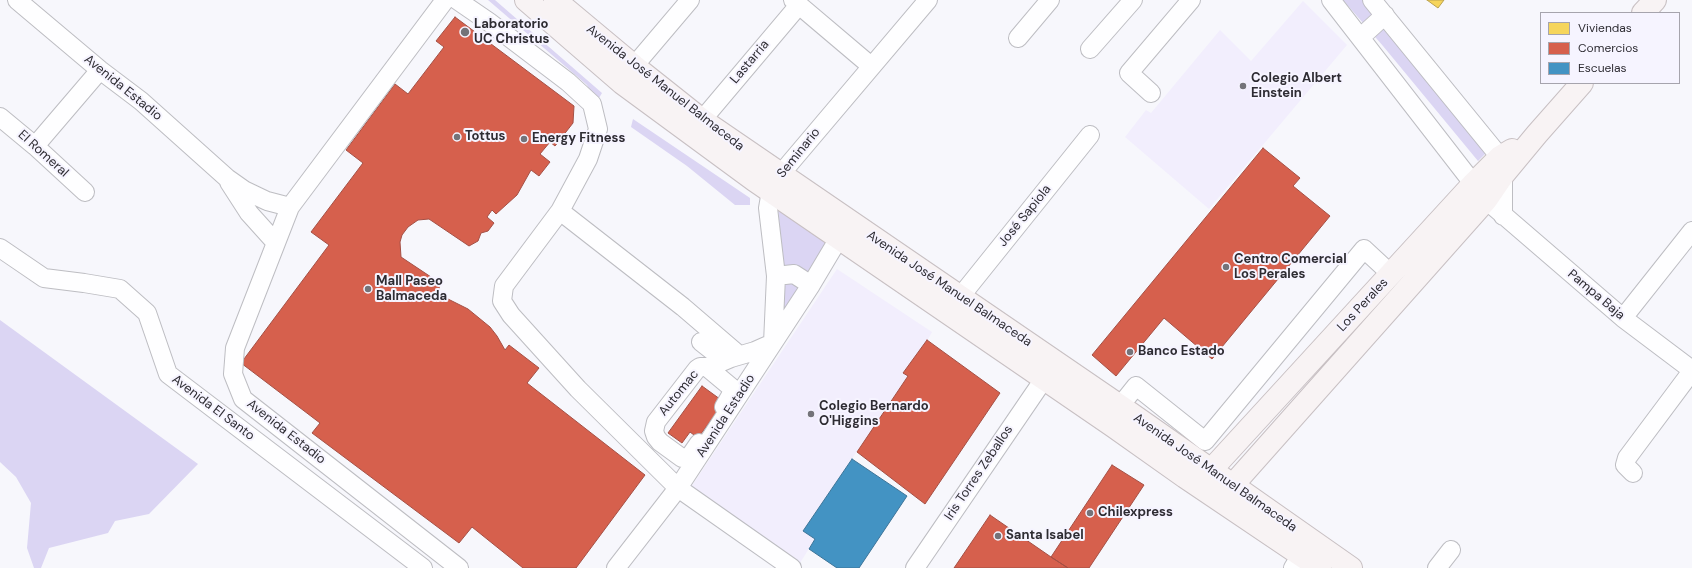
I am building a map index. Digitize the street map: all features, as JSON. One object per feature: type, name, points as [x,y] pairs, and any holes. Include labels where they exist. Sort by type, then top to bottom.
[{"type":"main road","name":"Avenida José Manuel Balmaceda","points":[[526,0],[622,83],[776,183],[960,297],[1120,406],[1204,478]]},
{"type":"main road","points":[[1644,12],[1655,0]]},
{"type":"main road","name":"Avenida José Manuel Balmaceda","points":[[559,1],[634,66],[702,120],[839,238],[1044,379],[1226,493],[1351,568]]},
{"type":"main road","name":"Los Perales","points":[[1226,493],[1327,379],[1502,166],[1537,134],[1581,84]]},
{"type":"main road","name":"Los Perales","points":[[1204,478],[1391,274],[1480,192]]},
{"type":"main road","points":[[1312,360],[1312,371],[1318,376],[1327,379]]},
{"type":"main road","name":"Avenida José Manuel Balmaceda","points":[[1226,493],[1297,562],[1320,568]]},
{"type":"street","name":"Avenida Estadio","points":[[17,0],[100,70],[141,101],[227,178],[244,190],[267,201],[290,207]]},
{"type":"street","name":"Avenida Estadio","points":[[445,0],[290,207],[235,348],[233,374],[243,398],[459,568]]},
{"type":"street","points":[[457,0],[489,22],[568,82],[592,104],[598,129],[588,159],[560,211],[504,286],[502,301],[511,315],[560,370],[626,438],[678,488],[792,568]]},
{"type":"street","points":[[634,66],[690,0]]},
{"type":"street","name":"Seminario","points":[[773,343],[776,276],[768,208],[776,183],[871,66],[928,0]]},
{"type":"street","points":[[1018,38],[1050,0]]},
{"type":"street","points":[[1090,49],[1133,0]]},
{"type":"street","points":[[1151,93],[1129,73],[1191,0]]},
{"type":"street","name":"Pampa Baja","points":[[1331,0],[1480,192],[1503,216],[1623,318],[1692,370]]},
{"type":"street","points":[[1372,0],[1502,166],[1503,216]]},
{"type":"street","points":[[796,3],[871,66]]},
{"type":"street","name":"Lastarria","points":[[702,120],[796,3]]},
{"type":"street","points":[[1361,37],[1385,15]]},
{"type":"street","points":[[35,146],[100,70]]},
{"type":"street","name":"El Romeral","points":[[0,117],[35,146],[85,192]]},
{"type":"street","name":"José Sapiola","points":[[960,297],[1090,135]]},
{"type":"street","name":"Avenida Estadio","points":[[227,178],[249,212],[276,243]]},
{"type":"street","points":[[560,211],[705,354],[739,355]]},
{"type":"street","points":[[1623,318],[1692,231]]},
{"type":"street","name":"Avenida Estadio","points":[[616,568],[678,488],[811,285],[839,238]]},
{"type":"street","name":"Avenida El Santo","points":[[0,248],[44,278],[120,289],[147,313],[168,374],[423,568]]},
{"type":"street","points":[[1120,406],[1136,386],[1205,442],[1364,249],[1391,274]]},
{"type":"street","points":[[776,276],[794,274],[811,285]]},
{"type":"street","name":"Automac","points":[[705,354],[739,355],[755,351],[773,343]]},
{"type":"street","name":"Automac","points":[[705,354],[732,388],[732,393],[730,399],[690,456],[682,458],[660,442],[654,431],[656,422],[697,369],[705,354]]},
{"type":"street","points":[[1632,473],[1625,465],[1627,458],[1692,370]]},
{"type":"street","name":"Iris Torres Zeballos","points":[[915,568],[1044,379]]},
{"type":"street","points":[[648,458],[660,442]]},
{"type":"street","points":[[1437,568],[1451,550]]},
{"type":"shaded area","points":[[488,0],[495,0],[602,93],[599,98],[592,96],[587,85]]},
{"type":"shaded area","points":[[1343,0],[1364,0],[1493,146],[1478,161],[1383,46]]},
{"type":"shaded area","name":"Colegio Albert Einstein","points":[[1303,1],[1347,45],[1209,209],[1125,137],[1146,110],[1151,113],[1220,30],[1251,61]]},
{"type":"shaded area","points":[[633,119],[750,198],[750,205],[735,205],[687,166],[631,127]]},
{"type":"shaded area","points":[[778,210],[831,242],[810,278],[784,271]]},
{"type":"shaded area","name":"Colegio Bernardo O'Higgins","points":[[837,269],[932,332],[908,376],[803,531],[815,539],[800,563],[689,490]]},
{"type":"shaded area","points":[[785,281],[794,281],[801,288],[780,326]]},
{"type":"shaded area","points":[[0,320],[198,464],[149,514],[115,521],[108,533],[49,548],[41,568],[34,568],[27,548],[31,503],[16,477],[0,462]]},
{"type":"building: Viviendas","points":[[1427,0],[1444,0],[1438,8]]},
{"type":"building: Comercios","name":"Mall Paseo Balmaceda","points":[[455,17],[574,106],[573,123],[555,146],[550,142],[540,154],[550,162],[539,176],[531,170],[517,195],[496,214],[492,210],[487,217],[494,223],[488,231],[481,233],[478,241],[469,246],[429,219],[418,220],[408,227],[402,235],[400,242],[401,257],[440,283],[438,294],[468,309],[490,327],[505,350],[509,345],[539,368],[527,383],[645,475],[576,568],[523,568],[472,527],[459,543],[312,433],[320,423],[241,363],[329,245],[311,232],[363,163],[346,150],[395,84],[408,94],[444,47],[436,41]]},
{"type":"building: Comercios","name":"Centro Comercial Los Perales","points":[[1263,148],[1300,178],[1293,186],[1330,216],[1212,359],[1164,318],[1116,376],[1092,355]]},
{"type":"building: Comercios","points":[[927,340],[1000,393],[925,504],[857,452],[908,376],[903,373]]},
{"type":"building: Comercios","points":[[702,386],[724,402],[698,438],[690,432],[682,443],[668,433]]},
{"type":"building: Comercios","points":[[1112,465],[1144,485],[1089,568],[1068,568],[1051,557]]},
{"type":"building: Comercios","name":"Santa Isabel","points":[[990,515],[1051,557],[1068,568],[954,568]]},
{"type":"building: Escuelas","points":[[852,459],[907,496],[859,568],[837,568],[809,549],[815,539],[803,531]]},
{"type":"place","name":"Laboratorio UC Christus","points":[[465,32]]},
{"type":"place","name":"Colegio Albert Einstein","points":[[1243,86]]},
{"type":"place","name":"Tottus","points":[[457,137]]},
{"type":"place","name":"Energy Fitness","points":[[524,139]]},
{"type":"place","name":"Centro Comercial Los Perales","points":[[1226,267]]},
{"type":"place","name":"Mall Paseo Balmaceda","points":[[368,289]]},
{"type":"place","name":"Banco Estado","points":[[1130,352]]},
{"type":"place","name":"Colegio Bernardo O'Higgins","points":[[811,414]]},
{"type":"place","name":"Chilexpress","points":[[1090,513]]},
{"type":"place","name":"Santa Isabel","points":[[998,536]]}]
